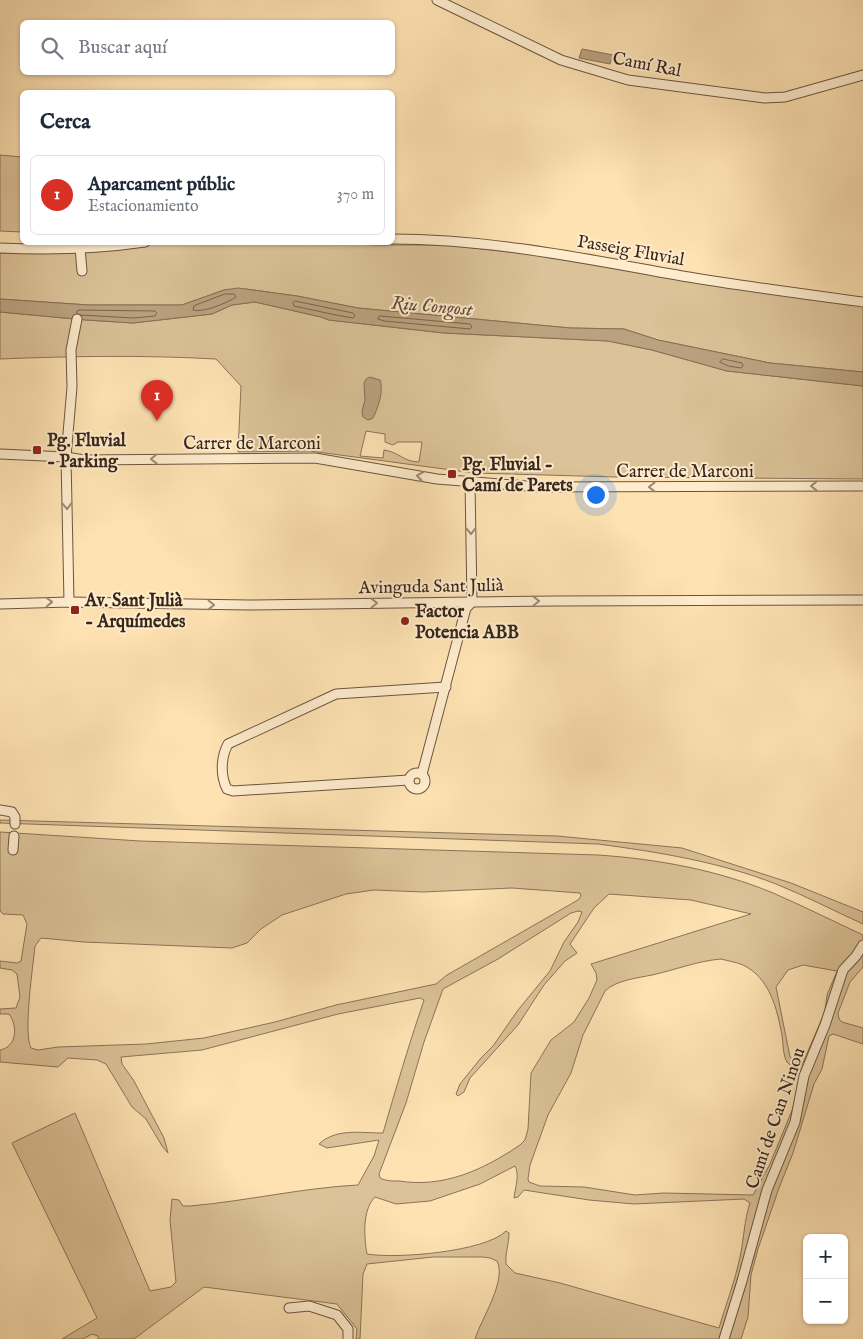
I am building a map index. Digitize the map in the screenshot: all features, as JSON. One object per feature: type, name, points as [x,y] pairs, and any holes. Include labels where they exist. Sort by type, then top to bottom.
[{"type":"street","name":"Camí Ral","points":[[437,0],[561,60],[628,80],[765,98],[785,97],[863,75]]},
{"type":"street","name":"Passeig Fluvial","points":[[395,239],[428,239],[550,252],[735,285],[863,302]]},
{"type":"street","points":[[0,248],[33,250],[112,245]]},
{"type":"street","points":[[80,248],[82,271]]},
{"type":"street","points":[[69,602],[66,457],[72,388],[71,350],[77,319]]},
{"type":"street","name":"Carrer de Marconi","points":[[0,454],[66,457],[84,460],[315,458],[437,479],[539,487],[863,486]]},
{"type":"street","points":[[409,780],[412,788],[421,789],[426,782],[422,774],[466,608],[472,602],[470,482]]},
{"type":"street","name":"Avinguda Sant Julià","points":[[0,604],[69,602],[248,605],[863,600]]},
{"type":"street","points":[[409,780],[233,791],[227,789],[224,782],[224,752],[228,744],[336,694],[446,687]]},
{"type":"street","points":[[409,780],[413,774],[422,774]]},
{"type":"street","points":[[0,810],[12,812],[15,817],[15,824]]},
{"type":"street","points":[[13,850],[14,836]]},
{"type":"street","name":"Camí de Can Ninou","points":[[724,1339],[767,1190],[795,1122],[804,1076],[825,1024],[843,970],[856,956],[863,944]]},
{"type":"street","points":[[290,1308],[309,1306],[337,1316],[348,1329],[348,1339]]},
{"type":"shaded area","points":[[0,155],[20,157],[20,232],[0,231]]},
{"type":"shaded area","points":[[83,245],[446,245],[536,255],[863,305],[863,372],[770,363],[658,340],[624,329],[570,328],[358,308],[297,296],[246,289],[224,290],[182,305],[89,305],[0,299],[0,253],[83,251]]},
{"type":"shaded area","points":[[255,302],[329,320],[444,333],[608,341],[652,350],[727,371],[863,386],[863,479],[615,477],[474,473],[310,451],[238,452],[241,386],[216,359],[108,356],[0,359],[0,312],[133,323],[212,314],[232,305]],"holes":[[[366,431],[385,434],[385,442],[393,445],[398,442],[422,442],[419,462],[414,462],[384,450],[383,458],[360,456]]]},
{"type":"shaded area","points":[[0,820],[557,836],[682,848],[791,883],[863,912],[863,924],[755,876],[666,854],[598,844],[0,823]]},
{"type":"shaded area","points":[[0,832],[140,841],[598,855],[642,859],[709,872],[752,885],[863,935],[863,967],[850,982],[838,1013],[839,1019],[842,1022],[863,1028],[863,1044],[833,1034],[829,1036],[822,1069],[814,1084],[793,1153],[758,1249],[751,1275],[748,1317],[741,1339],[475,1339],[499,1279],[497,1261],[483,1257],[433,1257],[367,1264],[363,1274],[360,1339],[356,1339],[357,1329],[337,1304],[204,1287],[134,1339],[98,1339],[98,1336],[92,1334],[83,1339],[62,1339],[97,1318],[12,1143],[75,1113],[150,1291],[171,1287],[176,1282],[170,1220],[172,1199],[179,1200],[183,1206],[190,1206],[358,1185],[374,1156],[379,1140],[327,1148],[319,1144],[341,1133],[383,1133],[424,1000],[420,998],[338,1014],[202,1050],[121,1057],[122,1064],[134,1081],[164,1138],[168,1153],[146,1119],[132,1107],[106,1064],[97,1060],[68,1058],[58,1067],[0,1062],[0,1050],[10,1045],[15,1030],[9,1014],[0,1014],[0,1009],[16,1008],[20,997],[17,974],[12,970],[0,968],[0,961],[17,963],[21,961],[27,924],[23,915],[3,914],[0,911]],"holes":[[[512,888],[580,893],[581,896],[578,900],[447,975],[436,984],[336,1005],[275,1022],[204,1038],[146,1044],[58,1047],[38,1050],[31,1048],[28,1029],[29,999],[35,946],[41,938],[84,942],[232,948],[247,943],[261,929],[282,915],[346,894],[374,890],[423,892]],[[609,894],[691,900],[751,914],[591,964],[596,973],[597,980],[589,998],[574,1022],[551,1040],[531,1073],[528,1129],[525,1140],[520,1145],[477,1169],[447,1179],[432,1182],[416,1182],[389,1181],[380,1178],[379,1174],[406,1103],[424,1042],[443,989],[498,959],[571,913],[582,912],[578,922],[564,942],[550,971],[518,1010],[493,1046],[460,1084],[456,1094],[458,1096],[464,1092],[470,1078],[518,1025],[544,985],[565,961],[577,953],[570,944],[594,908]],[[721,959],[738,963],[760,978],[775,1005],[787,1062],[801,1070],[793,1108],[770,1164],[753,1195],[664,1193],[635,1195],[584,1187],[540,1186],[529,1182],[530,1165],[548,1115],[571,1073],[583,1035],[605,991],[615,984],[634,978]],[[803,965],[837,971],[827,995],[825,1010],[802,1065],[790,1057],[776,987],[788,970]],[[515,1166],[517,1177],[514,1198],[518,1197],[524,1190],[589,1200],[634,1204],[744,1199],[750,1203],[738,1266],[719,1328],[560,1283],[515,1273],[506,1264],[509,1233],[506,1231],[495,1238],[460,1249],[418,1254],[367,1254],[365,1240],[366,1216],[375,1197],[396,1204],[430,1201],[480,1184]]]},
{"type":"water","points":[[582,49],[613,55],[610,64],[579,58]]},
{"type":"water","points":[[238,288],[297,296],[358,308],[570,328],[624,329],[658,340],[770,363],[863,372],[863,386],[727,371],[652,350],[608,341],[444,333],[329,320],[255,302],[232,305],[212,314],[133,323],[0,312],[0,299],[89,305],[182,305],[224,290]]},
{"type":"water","points":[[370,377],[380,380],[381,389],[375,414],[373,418],[368,420],[363,417],[362,411],[365,400],[364,383]]},
{"type":"place","name":"Aparcament públic","points":[[157,421]]},
{"type":"place","name":"Pg. Fluvial - Parking","points":[[37,450]]},
{"type":"place","name":"Pg. Fluvial - Camí de Parets","points":[[452,474]]},
{"type":"place","name":"Av. Sant Julià - Arquímedes","points":[[75,610]]},
{"type":"place","name":"Factor Potencia ABB","points":[[405,621]]},
{"type":"water label","name":"Riu Congost","points":[[432,305]]}]
